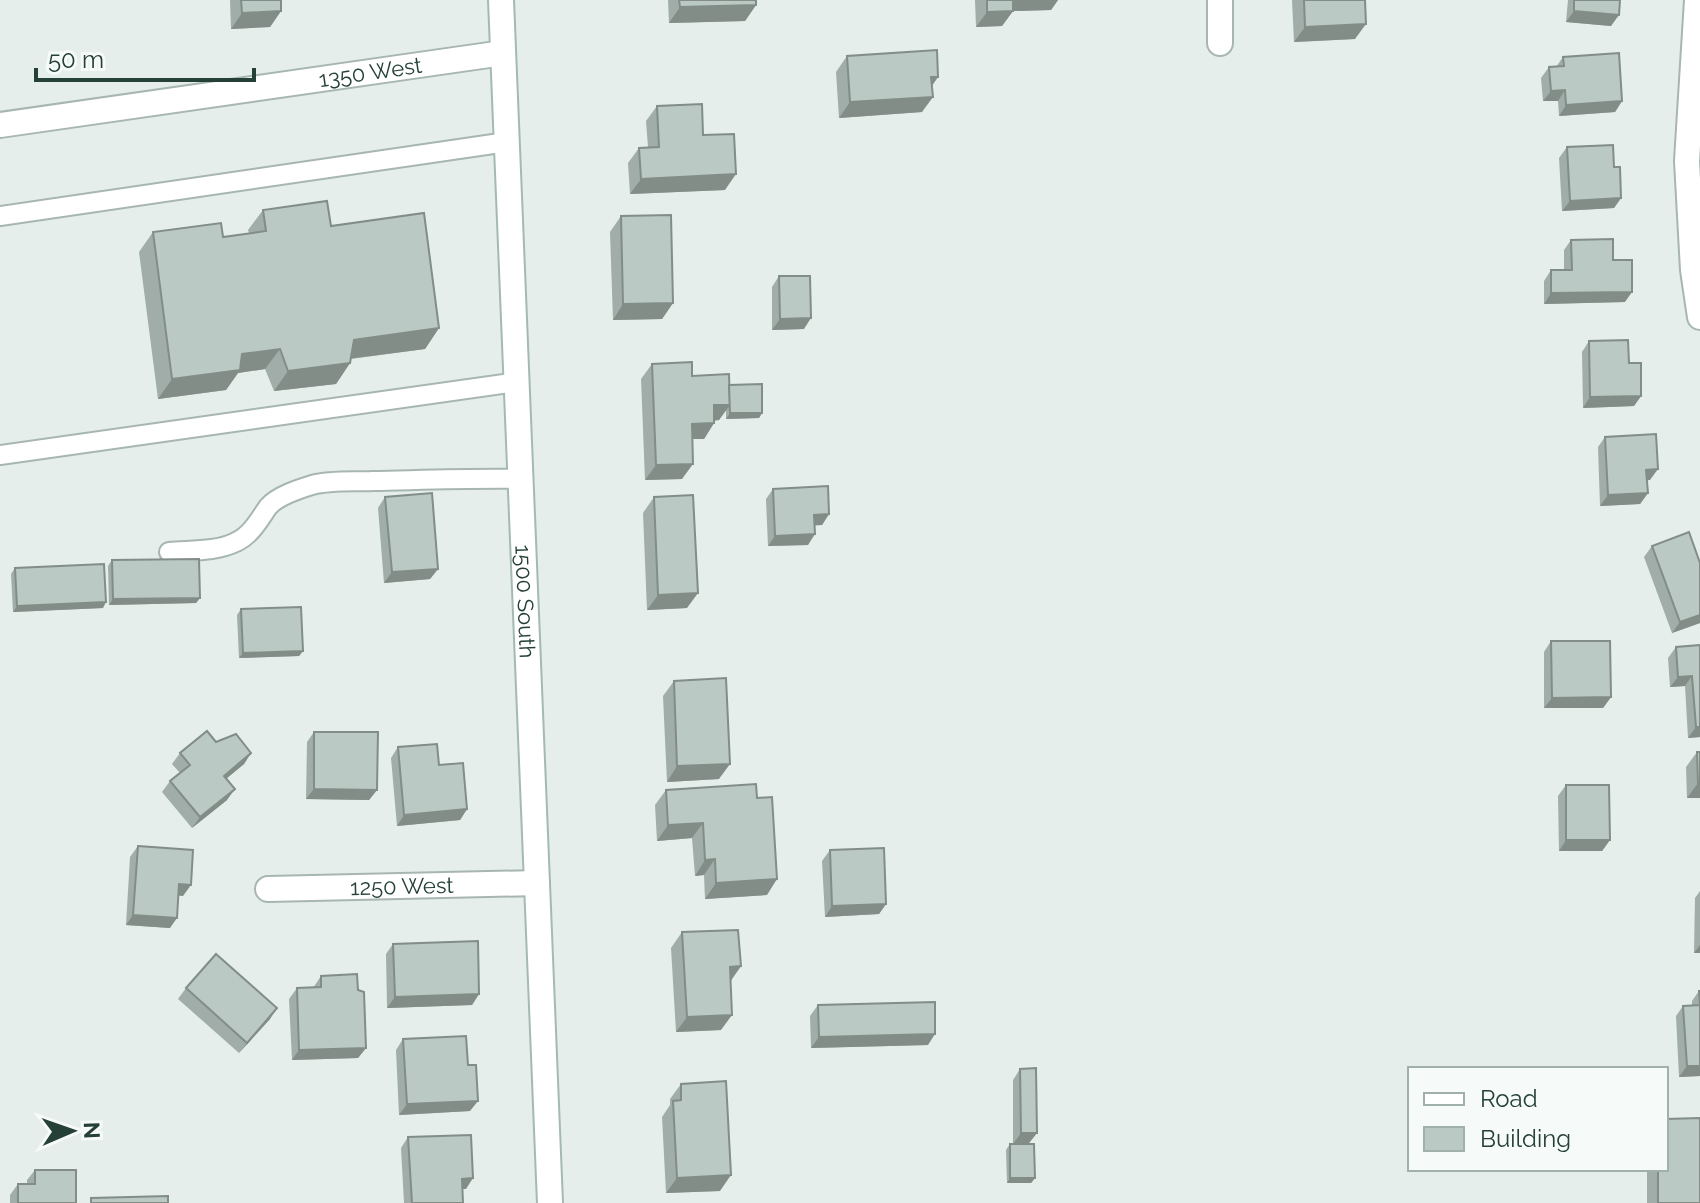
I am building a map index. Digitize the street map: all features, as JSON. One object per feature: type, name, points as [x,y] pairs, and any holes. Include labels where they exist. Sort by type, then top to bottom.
[{"type":"street","name":"1500 South","points":[[501,0],[550,1203]]},
{"type":"street","points":[[1220,0],[1220,43]]},
{"type":"street","points":[[1697,0],[1687,161],[1693,270],[1700,317]]},
{"type":"street","name":"1350 West","points":[[0,125],[503,53]]},
{"type":"street","name":"1250 West","points":[[268,889],[537,883]]},
{"type":"lane","points":[[0,216],[507,142]]},
{"type":"lane","points":[[0,455],[517,382]]},
{"type":"lane","points":[[169,552],[213,549],[235,543],[249,533],[270,504],[313,485],[412,479],[521,479]]},
{"type":"building","points":[[241,0],[281,0],[281,11],[242,13]]},
{"type":"building","points":[[679,0],[756,0],[756,5],[680,7]]},
{"type":"building","points":[[987,0],[1013,0],[1013,11],[987,12]]},
{"type":"building","points":[[1304,0],[1365,0],[1366,24],[1305,27]]},
{"type":"building","points":[[1574,0],[1620,0],[1619,15],[1574,11]]},
{"type":"building","points":[[937,50],[938,77],[931,77],[933,97],[850,102],[847,56]]},
{"type":"building","points":[[1619,53],[1622,101],[1566,105],[1565,90],[1551,91],[1549,67],[1564,66],[1563,57]]},
{"type":"building","points":[[702,104],[703,135],[734,134],[736,174],[641,179],[639,148],[659,147],[657,106]]},
{"type":"building","points":[[1613,145],[1614,167],[1620,167],[1621,198],[1570,201],[1567,147]]},
{"type":"building","points":[[327,201],[331,226],[424,213],[439,328],[354,340],[350,363],[288,371],[280,349],[242,354],[240,370],[172,379],[153,232],[221,223],[223,237],[266,231],[263,210]]},
{"type":"building","points":[[671,215],[673,303],[623,304],[621,216]]},
{"type":"building","points":[[1613,239],[1613,260],[1632,260],[1632,292],[1551,293],[1551,270],[1572,270],[1571,240]]},
{"type":"building","points":[[779,276],[810,276],[811,318],[780,319]]},
{"type":"building","points":[[1628,340],[1629,363],[1641,363],[1641,396],[1590,397],[1589,341]]},
{"type":"building","points":[[692,362],[692,376],[729,374],[730,405],[714,405],[714,423],[692,424],[693,464],[656,465],[652,364]]},
{"type":"building","points":[[762,384],[762,413],[730,413],[729,385]]},
{"type":"building","points":[[1656,434],[1658,469],[1646,470],[1648,493],[1608,495],[1605,437]]},
{"type":"building","points":[[828,486],[829,514],[814,515],[815,534],[775,536],[773,489]]},
{"type":"building","points":[[432,493],[438,569],[392,572],[385,497]]},
{"type":"building","points":[[693,495],[698,593],[658,595],[654,497]]},
{"type":"building","points":[[1689,532],[1700,563],[1700,615],[1680,622],[1652,546]]},
{"type":"building","points":[[199,559],[200,598],[113,599],[112,560]]},
{"type":"building","points":[[104,564],[106,602],[17,606],[15,568]]},
{"type":"building","points":[[301,607],[303,651],[243,653],[241,609]]},
{"type":"building","points":[[1551,641],[1610,641],[1611,697],[1552,698]]},
{"type":"building","points":[[1700,645],[1700,727],[1696,727],[1692,676],[1678,677],[1676,647]]},
{"type":"building","points":[[726,678],[730,764],[677,766],[674,681]]},
{"type":"building","points":[[207,731],[216,742],[236,734],[251,753],[224,776],[235,789],[200,817],[170,781],[190,765],[180,753]]},
{"type":"building","points":[[314,732],[378,732],[377,790],[314,789]]},
{"type":"building","points":[[437,744],[439,765],[463,763],[467,809],[404,815],[398,747]]},
{"type":"building","points":[[1697,752],[1700,752],[1700,783],[1698,783]]},
{"type":"building","points":[[756,784],[757,798],[772,797],[777,879],[716,883],[715,859],[705,860],[703,823],[668,825],[666,790]]},
{"type":"building","points":[[1566,785],[1609,785],[1610,840],[1566,840]]},
{"type":"building","points":[[138,846],[193,850],[191,885],[179,884],[177,918],[133,915]]},
{"type":"building","points":[[884,848],[886,904],[832,906],[830,850]]},
{"type":"building","points":[[738,930],[741,966],[730,967],[732,1015],[687,1017],[682,932]]},
{"type":"building","points":[[478,941],[479,994],[395,997],[393,944]]},
{"type":"building","points":[[216,954],[277,1008],[247,1043],[186,988]]},
{"type":"building","points":[[357,974],[358,990],[364,992],[366,1048],[299,1050],[297,988],[321,987],[321,976]]},
{"type":"building","points":[[935,1002],[935,1034],[819,1037],[818,1005]]},
{"type":"building","points":[[1700,1005],[1700,1066],[1687,1066],[1683,1006]]},
{"type":"building","points":[[466,1036],[468,1065],[476,1065],[478,1101],[407,1104],[403,1039]]},
{"type":"building","points":[[1036,1068],[1037,1133],[1021,1133],[1020,1069]]},
{"type":"building","points":[[726,1081],[731,1175],[677,1178],[673,1101],[681,1100],[681,1084]]},
{"type":"building","points":[[1700,1118],[1700,1203],[1658,1203],[1658,1171],[1668,1171],[1668,1119]]},
{"type":"building","points":[[471,1135],[473,1178],[462,1179],[463,1203],[412,1203],[408,1137]]},
{"type":"building","points":[[1010,1144],[1034,1144],[1035,1178],[1010,1178]]},
{"type":"building","points":[[35,1170],[76,1170],[76,1203],[18,1203],[18,1184],[35,1184]]},
{"type":"building","points":[[168,1196],[168,1203],[91,1203],[91,1198]]}]
